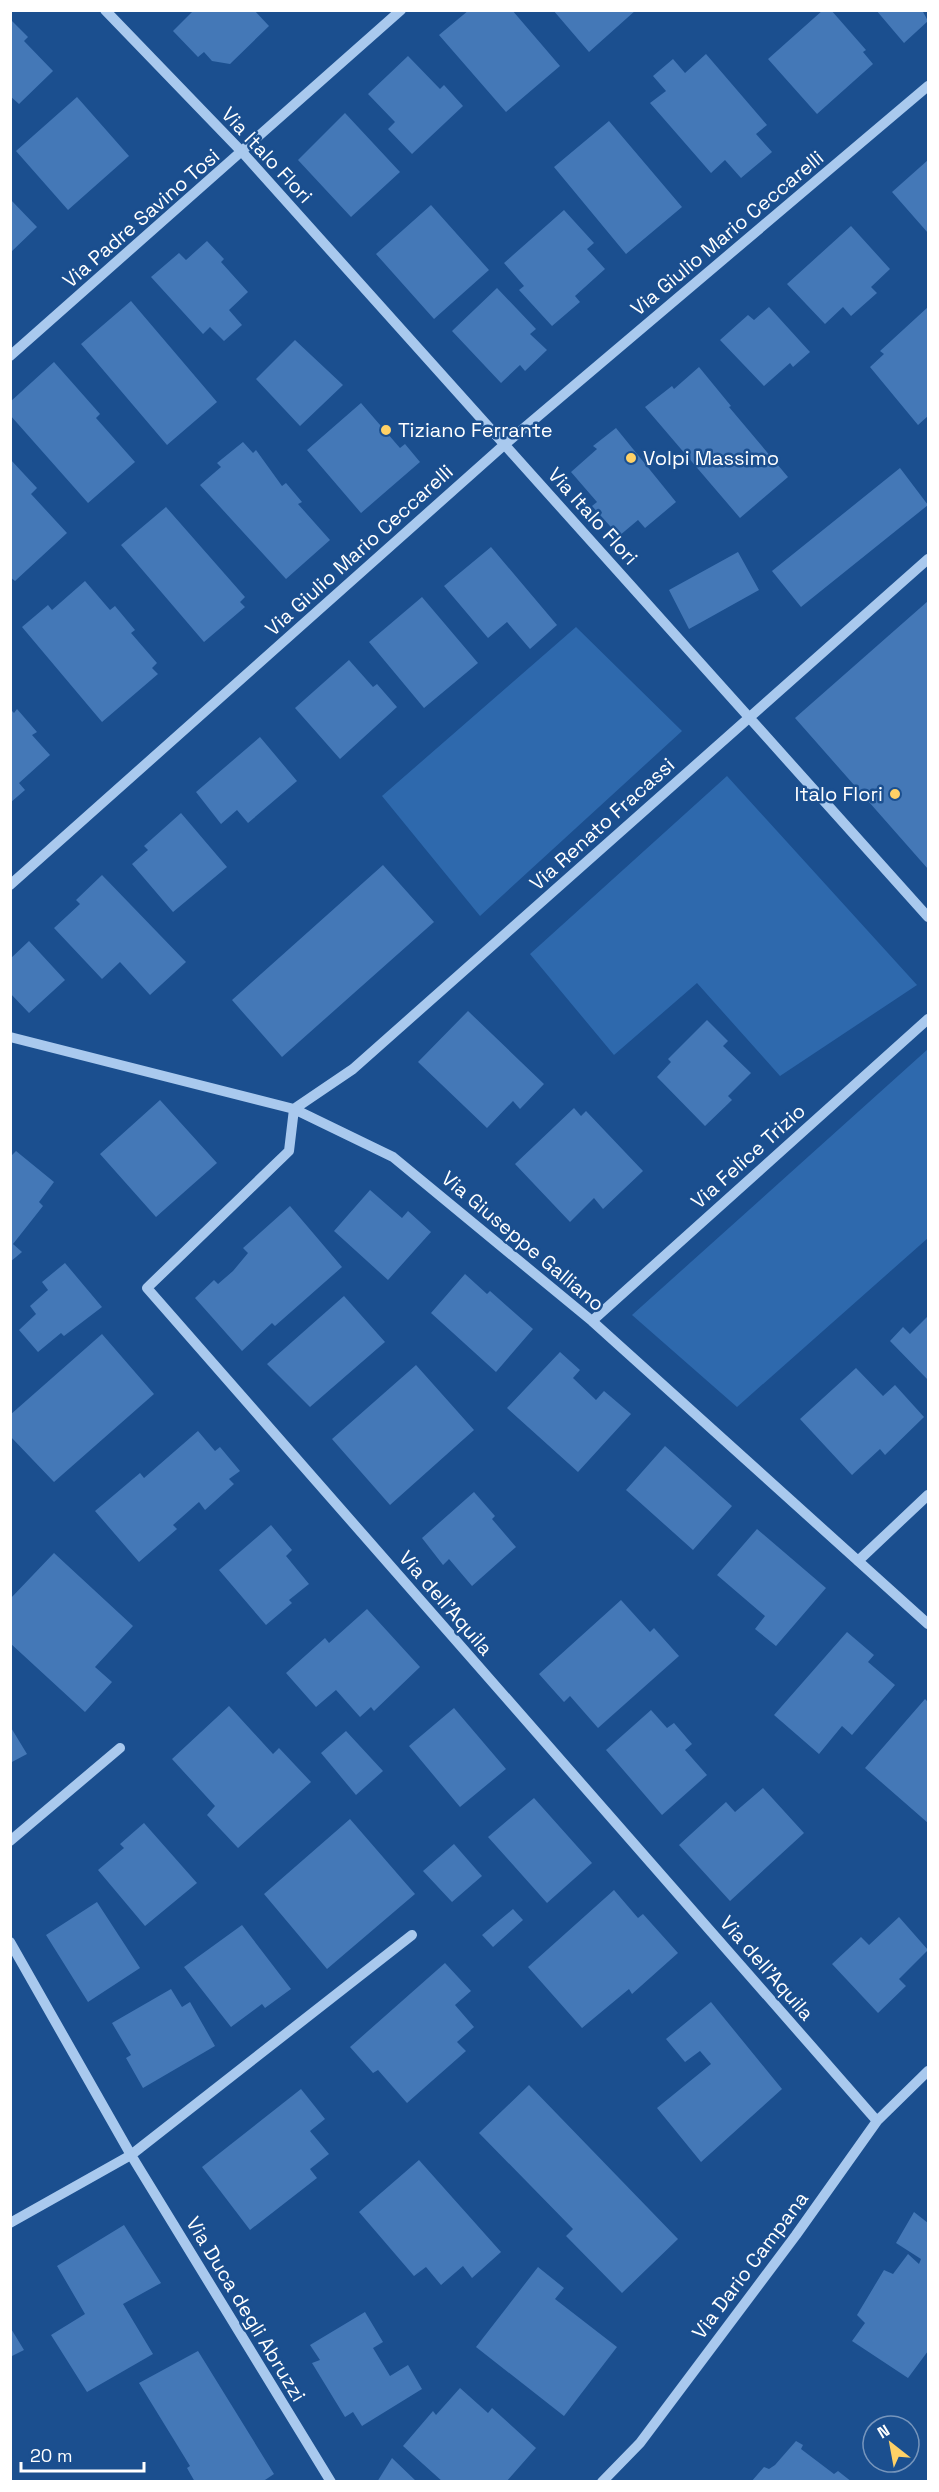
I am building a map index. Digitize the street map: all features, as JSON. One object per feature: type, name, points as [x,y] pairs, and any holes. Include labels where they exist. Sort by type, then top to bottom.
[{"type":"street","name":"Via Italo Flori","points":[[105,10],[243,153],[928,917]]},
{"type":"street","name":"Via Padre Savino Tosi","points":[[10,356],[243,153],[401,10]]},
{"type":"street","name":"Via Giulio Mario Ceccarelli","points":[[10,885],[504,444],[928,86]]},
{"type":"street","name":"Via Renato Fracassi","points":[[294,1109],[353,1069],[928,559]]},
{"type":"street","name":"Via Felice Trizio","points":[[592,1321],[928,1019]]},
{"type":"street","name":"Via Giuseppe Galliano","points":[[10,1037],[294,1109],[393,1157],[592,1321],[928,1624]]},
{"type":"street","name":"Via dell'Aquila","points":[[294,1109],[289,1151],[147,1288],[877,2121]]},
{"type":"street","points":[[858,1561],[928,1495]]},
{"type":"street","points":[[10,1841],[120,1748]]},
{"type":"street","points":[[10,2223],[131,2155],[412,1935]]},
{"type":"street","name":"Via Duca degli Abruzzi","points":[[10,1942],[131,2155],[331,2481]]},
{"type":"street","name":"Via Dario Campana","points":[[602,2481],[647,2433],[796,2235],[877,2121],[928,2071]]},
{"type":"shaded area","points":[[576,627],[682,731],[480,916],[382,796]]},
{"type":"shaded area","points":[[727,776],[917,985],[780,1076],[697,983],[614,1055],[530,954]]},
{"type":"shaded area","points":[[928,1049],[928,1238],[737,1407],[632,1315]]},
{"type":"building","points":[[194,10],[254,10],[269,26],[230,64],[212,61],[204,52],[198,57],[173,31]]},
{"type":"building","points":[[469,10],[512,10],[560,66],[506,112],[439,35]]},
{"type":"building","points":[[553,10],[636,10],[589,52]]},
{"type":"building","points":[[823,10],[831,10],[866,50],[863,52],[873,64],[817,114],[768,59]]},
{"type":"building","points":[[876,10],[922,10],[928,21],[904,43]]},
{"type":"building","points":[[10,19],[28,37],[24,41],[53,71],[19,104],[10,96]]},
{"type":"building","points":[[706,54],[767,125],[756,134],[772,152],[741,178],[725,160],[711,173],[650,103],[666,91],[653,76],[673,59],[685,73]]},
{"type":"building","points":[[408,56],[440,89],[444,85],[463,106],[412,154],[388,129],[395,122],[368,94]]},
{"type":"building","points":[[77,97],[129,156],[68,210],[16,151]]},
{"type":"building","points":[[345,113],[400,172],[351,217],[298,160]]},
{"type":"building","points":[[609,121],[682,207],[626,254],[554,167]]},
{"type":"building","points":[[928,160],[928,233],[892,192]]},
{"type":"building","points":[[10,199],[37,227],[10,253]]},
{"type":"building","points":[[431,205],[489,270],[434,319],[376,254]]},
{"type":"building","points":[[564,210],[594,243],[587,249],[605,269],[575,296],[580,302],[552,326],[519,290],[524,286],[504,263]]},
{"type":"building","points":[[851,226],[890,269],[871,287],[877,293],[851,316],[843,307],[825,324],[787,284]]},
{"type":"building","points":[[207,241],[224,259],[221,262],[248,292],[229,310],[242,325],[224,341],[210,327],[203,334],[151,277],[179,253],[186,260]]},
{"type":"building","points":[[497,288],[536,329],[530,334],[547,350],[525,371],[520,365],[501,383],[452,331]]},
{"type":"building","points":[[131,301],[217,402],[167,445],[81,344]]},
{"type":"building","points":[[769,307],[810,352],[793,367],[790,363],[764,386],[720,340],[748,315],[754,320]]},
{"type":"building","points":[[928,307],[928,416],[918,425],[870,367],[884,354],[880,351]]},
{"type":"building","points":[[295,340],[343,385],[300,426],[256,379]]},
{"type":"building","points":[[54,362],[100,414],[96,418],[135,462],[88,503],[10,415],[10,402]]},
{"type":"building","points":[[699,367],[731,406],[729,407],[788,477],[740,518],[645,407],[672,386],[674,389]]},
{"type":"building","points":[[361,403],[400,448],[405,444],[420,462],[361,513],[307,450]]},
{"type":"building","points":[[616,428],[676,502],[645,528],[638,520],[619,536],[592,506],[597,502],[571,472],[597,449],[593,446]]},
{"type":"building","points":[[243,442],[253,453],[256,450],[282,486],[286,483],[302,502],[298,504],[330,540],[286,579],[200,485],[221,467],[217,463]]},
{"type":"building","points":[[10,459],[37,488],[31,494],[67,533],[15,581],[10,577]]},
{"type":"building","points":[[900,468],[928,505],[801,607],[772,571]]},
{"type":"building","points":[[166,507],[245,597],[240,602],[245,607],[204,642],[121,545]]},
{"type":"building","points":[[491,547],[557,625],[530,649],[507,622],[488,638],[444,586]]},
{"type":"building","points":[[738,552],[759,590],[689,629],[669,590]]},
{"type":"building","points":[[85,581],[110,610],[115,606],[135,630],[131,633],[157,663],[152,668],[158,674],[102,722],[22,627],[48,605],[52,610]]},
{"type":"building","points":[[422,597],[478,663],[424,708],[369,642]]},
{"type":"building","name":"Italo Flori","points":[[928,601],[928,869],[795,718]]},
{"type":"building","points":[[349,660],[373,687],[377,684],[397,707],[340,759],[295,708]]},
{"type":"building","points":[[10,709],[14,713],[17,709],[37,732],[32,735],[50,755],[19,783],[25,790],[10,803]]},
{"type":"building","points":[[260,737],[297,781],[248,823],[237,810],[221,824],[196,792]]},
{"type":"building","points":[[181,813],[227,867],[173,912],[132,864],[148,850],[144,846]]},
{"type":"building","points":[[383,865],[434,922],[282,1057],[232,1000]]},
{"type":"building","points":[[102,875],[186,962],[150,995],[120,962],[102,979],[54,928],[80,904],[76,900]]},
{"type":"building","points":[[29,941],[65,980],[29,1013],[10,993],[10,959]]},
{"type":"building","points":[[468,1011],[544,1084],[520,1109],[513,1101],[487,1128],[418,1062]]},
{"type":"building","points":[[707,1020],[728,1041],[723,1046],[751,1073],[728,1096],[732,1100],[705,1126],[657,1077],[671,1062],[668,1059]]},
{"type":"building","points":[[160,1100],[217,1163],[156,1217],[100,1154]]},
{"type":"building","points":[[574,1108],[581,1116],[586,1111],[643,1171],[603,1209],[594,1198],[570,1222],[515,1164]]},
{"type":"building","points":[[16,1151],[54,1182],[39,1202],[43,1206],[13,1244],[22,1252],[10,1262],[10,1157]]},
{"type":"building","points":[[370,1190],[402,1218],[408,1211],[431,1232],[388,1280],[334,1231]]},
{"type":"building","points":[[290,1206],[342,1267],[275,1326],[272,1323],[242,1351],[195,1298],[214,1280],[218,1284],[233,1271],[248,1253],[243,1248]]},
{"type":"building","points":[[65,1263],[102,1307],[64,1336],[61,1333],[38,1352],[19,1330],[36,1314],[30,1306],[48,1290],[42,1282]]},
{"type":"building","points":[[465,1274],[487,1294],[490,1291],[533,1329],[496,1372],[431,1313]]},
{"type":"building","points":[[344,1296],[385,1342],[310,1407],[267,1364]]},
{"type":"building","points":[[928,1316],[928,1380],[890,1341],[903,1327],[910,1334]]},
{"type":"building","points":[[102,1334],[154,1394],[54,1482],[10,1436],[10,1415]]},
{"type":"building","points":[[560,1352],[580,1370],[573,1378],[596,1400],[604,1391],[631,1414],[578,1472],[507,1408]]},
{"type":"building","points":[[416,1365],[474,1430],[390,1505],[332,1439]]},
{"type":"building","points":[[856,1368],[883,1396],[895,1385],[924,1417],[885,1455],[880,1449],[852,1475],[800,1419]]},
{"type":"building","points":[[198,1431],[215,1451],[220,1447],[240,1471],[229,1479],[234,1484],[205,1510],[199,1502],[173,1525],[177,1529],[139,1562],[95,1511],[140,1473],[144,1478]]},
{"type":"building","points":[[665,1446],[732,1506],[693,1550],[626,1490]]},
{"type":"building","points":[[474,1492],[495,1516],[492,1519],[516,1547],[472,1586],[449,1559],[443,1565],[422,1538]]},
{"type":"building","points":[[271,1525],[292,1550],[286,1556],[309,1584],[289,1600],[292,1603],[266,1625],[219,1570]]},
{"type":"building","points":[[757,1529],[826,1588],[776,1646],[755,1629],[765,1616],[717,1575]]},
{"type":"building","points":[[54,1553],[133,1626],[95,1667],[112,1682],[85,1712],[10,1643],[10,1599]]},
{"type":"building","points":[[621,1600],[650,1632],[654,1628],[679,1656],[598,1728],[570,1696],[564,1702],[539,1674]]},
{"type":"building","points":[[367,1609],[420,1667],[374,1711],[371,1707],[360,1717],[336,1690],[316,1707],[286,1673],[325,1638],[329,1643]]},
{"type":"building","points":[[847,1632],[874,1655],[868,1662],[895,1685],[852,1735],[842,1726],[819,1754],[774,1715]]},
{"type":"building","points":[[925,1699],[928,1702],[928,1823],[865,1768]]},
{"type":"building","points":[[229,1706],[273,1754],[279,1748],[311,1782],[238,1848],[207,1815],[215,1806],[172,1759]]},
{"type":"building","points":[[454,1708],[506,1769],[460,1807],[409,1746]]},
{"type":"building","points":[[651,1710],[667,1728],[674,1723],[692,1744],[685,1750],[707,1775],[662,1815],[606,1750]]},
{"type":"building","points":[[10,1726],[27,1754],[10,1763]]},
{"type":"building","points":[[346,1731],[383,1771],[356,1795],[321,1753]]},
{"type":"building","points":[[763,1788],[804,1833],[730,1901],[679,1845],[726,1802],[735,1812]]},
{"type":"building","points":[[534,1798],[592,1863],[547,1903],[488,1837]]},
{"type":"building","points":[[350,1819],[415,1894],[327,1969],[264,1894]]},
{"type":"building","points":[[144,1823],[197,1883],[145,1926],[98,1870],[124,1848],[120,1844]]},
{"type":"building","points":[[454,1844],[482,1876],[452,1902],[423,1871]]},
{"type":"building","points":[[614,1890],[638,1918],[643,1914],[678,1953],[632,1994],[629,1989],[582,2028],[528,1967]]},
{"type":"building","points":[[97,1902],[140,1968],[88,2002],[46,1935]]},
{"type":"building","points":[[513,1909],[523,1920],[493,1947],[482,1935]]},
{"type":"building","points":[[899,1917],[928,1950],[899,1979],[906,1986],[878,2013],[832,1964],[861,1937],[869,1945]]},
{"type":"building","points":[[242,1925],[291,1989],[265,2008],[262,2004],[231,2027],[184,1967]]},
{"type":"building","points":[[445,1963],[471,1991],[455,2005],[474,2027],[457,2042],[466,2051],[407,2103],[378,2070],[373,2073],[350,2047]]},
{"type":"building","points":[[171,1989],[182,2007],[190,2002],[215,2046],[143,2088],[126,2058],[131,2055],[112,2023]]},
{"type":"building","points":[[711,2002],[782,2089],[701,2162],[657,2108],[711,2064],[700,2051],[685,2062],[666,2039]]},
{"type":"building","points":[[529,2085],[678,2239],[622,2293],[566,2236],[573,2229],[479,2133]]},
{"type":"building","points":[[301,2089],[325,2119],[310,2131],[329,2154],[310,2169],[317,2178],[250,2230],[202,2167]]},
{"type":"building","points":[[419,2160],[501,2252],[472,2278],[463,2266],[441,2285],[426,2267],[414,2276],[359,2212]]},
{"type":"building","points":[[914,2212],[928,2223],[928,2351],[908,2378],[852,2341],[865,2323],[857,2315],[884,2270],[893,2274],[908,2254],[919,2264],[921,2259],[896,2243]]},
{"type":"building","points":[[124,2225],[161,2283],[123,2304],[153,2354],[87,2392],[51,2335],[85,2314],[57,2266]]},
{"type":"building","points":[[538,2267],[564,2288],[555,2299],[617,2347],[564,2416],[476,2347]]},
{"type":"building","points":[[365,2312],[383,2342],[373,2348],[390,2376],[408,2365],[422,2389],[362,2426],[353,2412],[345,2417],[312,2363],[320,2360],[310,2345]]},
{"type":"building","points":[[10,2327],[24,2350],[10,2357]]},
{"type":"building","points":[[198,2351],[274,2474],[262,2482],[195,2482],[187,2468],[190,2466],[139,2383]]},
{"type":"building","points":[[460,2388],[488,2413],[492,2408],[536,2448],[506,2482],[443,2482],[403,2446],[433,2411],[436,2415]]},
{"type":"building","points":[[796,2441],[803,2445],[801,2449],[834,2474],[838,2471],[852,2482],[751,2482],[764,2467],[769,2469],[775,2465]]},
{"type":"building","points":[[392,2458],[417,2482],[377,2482]]},
{"type":"place","name":"Tiziano Ferrante","points":[[386,430]]},
{"type":"place","name":"Volpi Massimo","points":[[631,458]]},
{"type":"place","name":"Italo Flori","points":[[895,794]]}]
